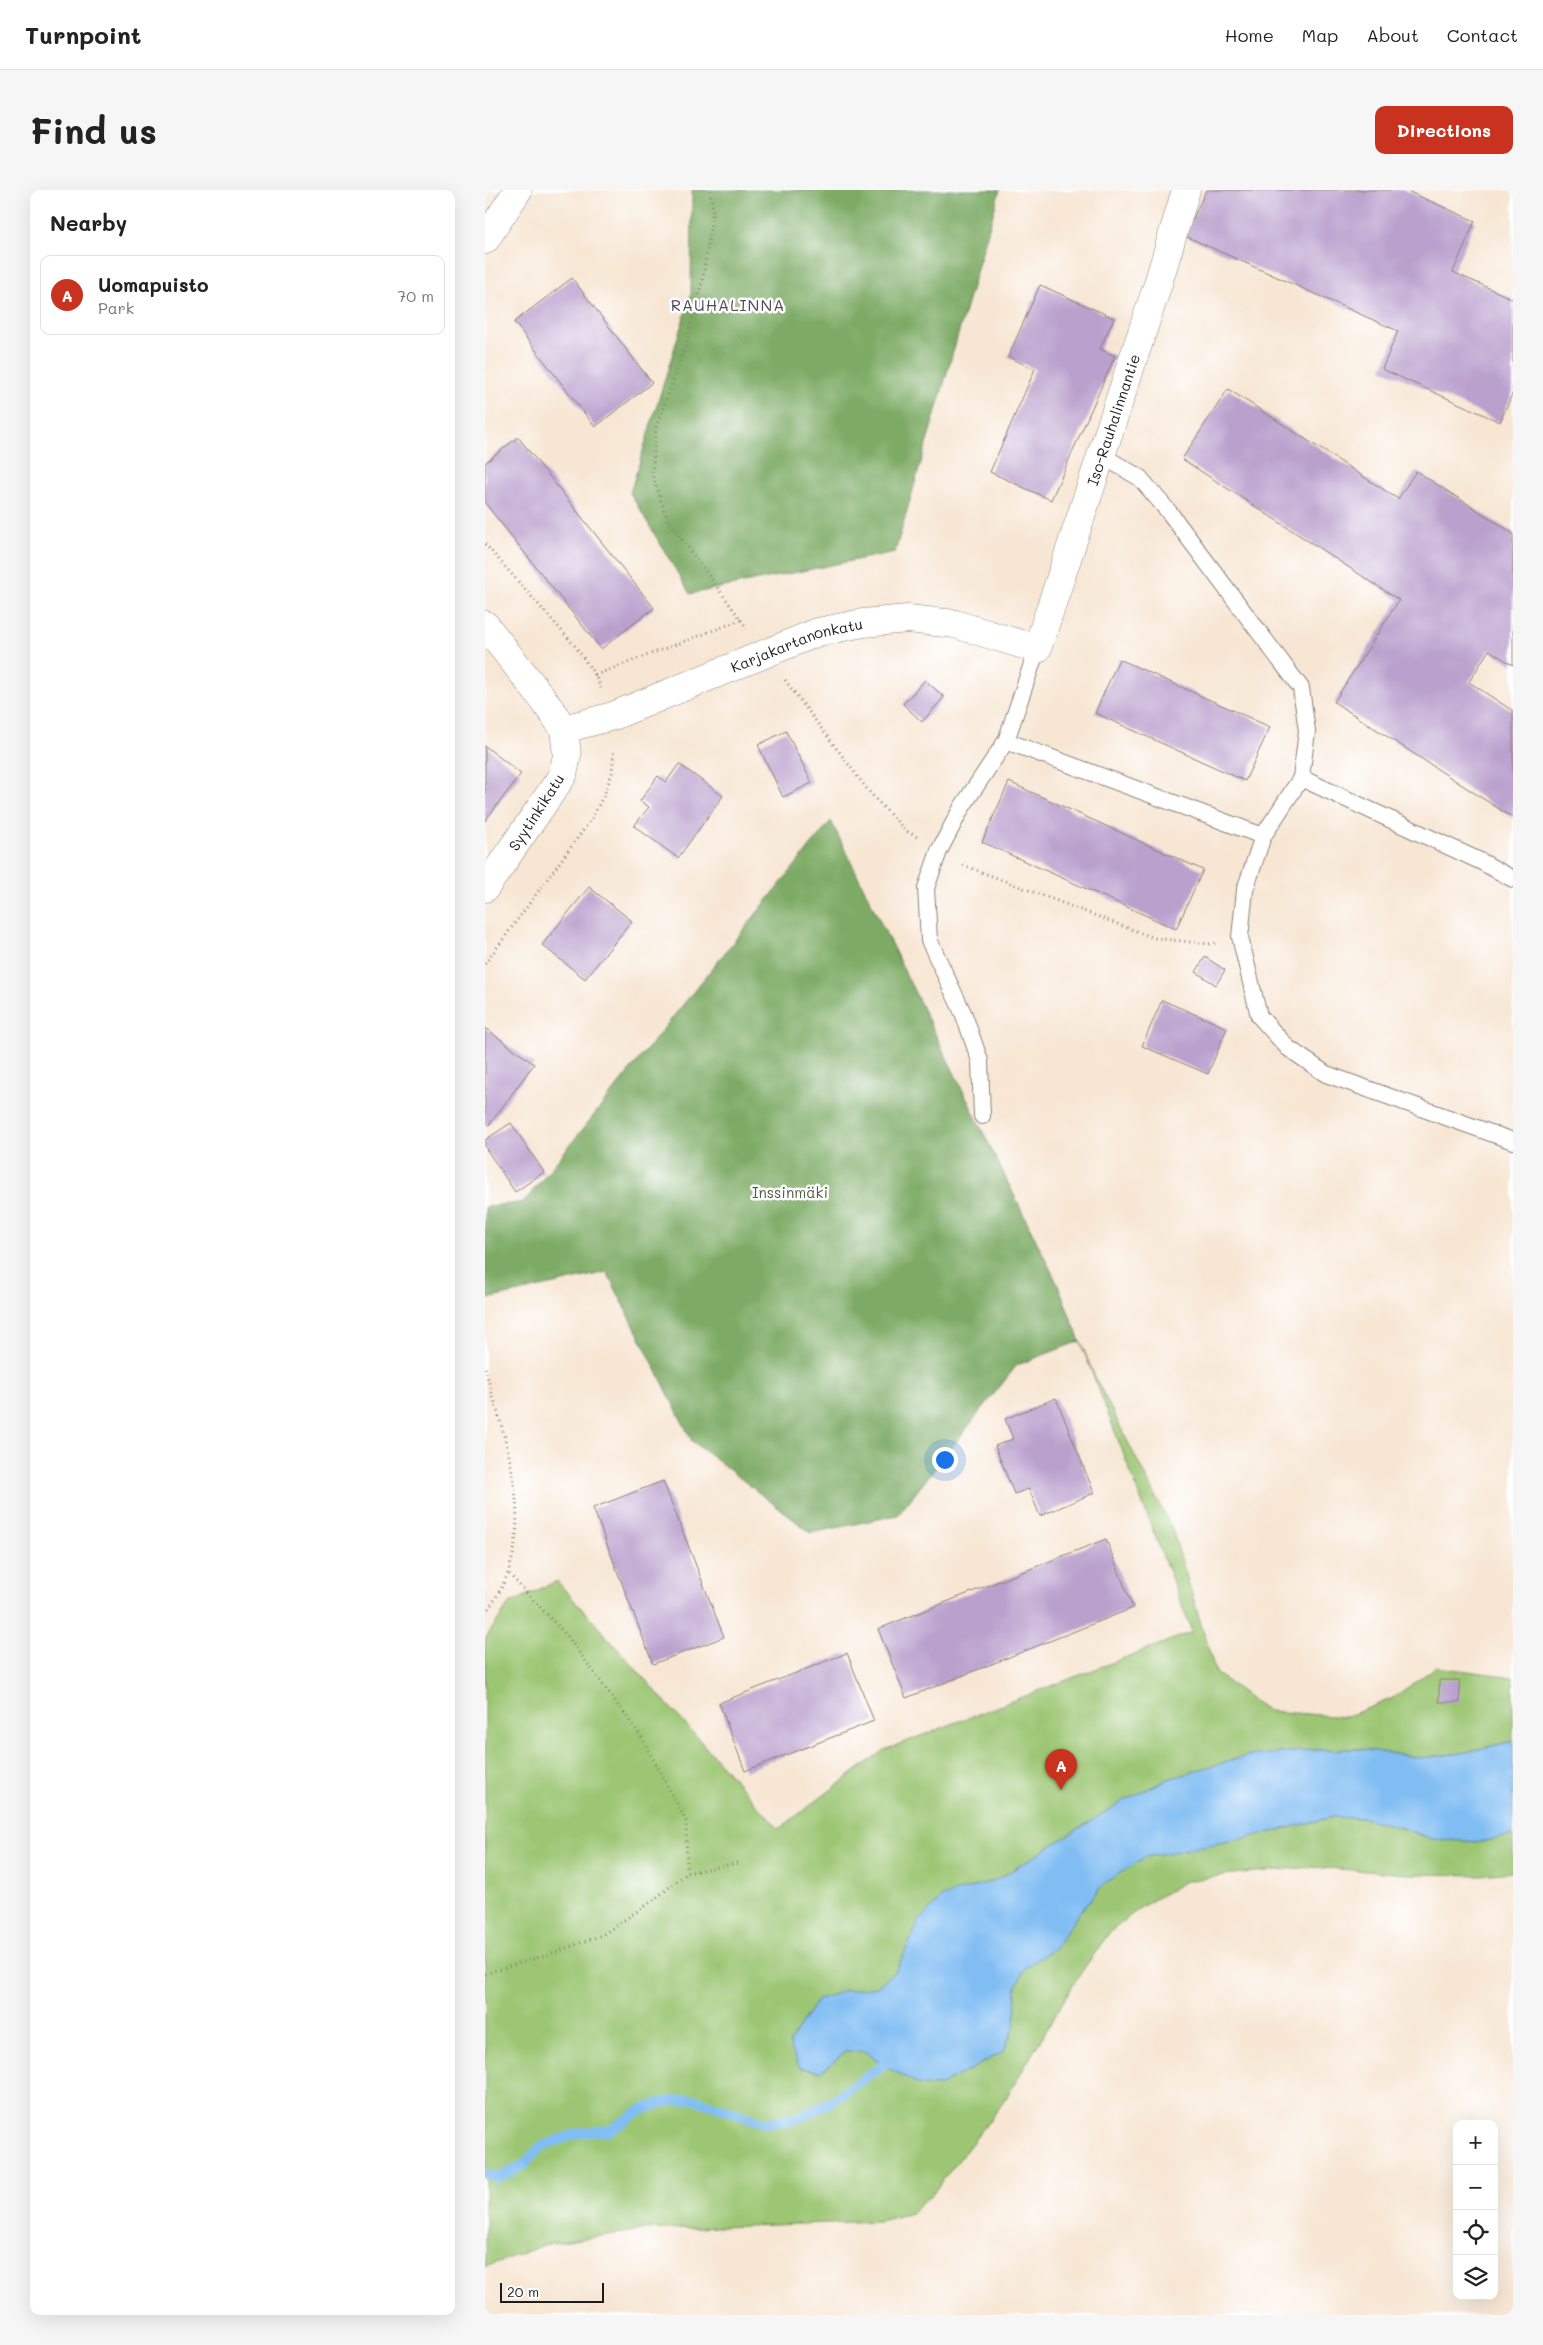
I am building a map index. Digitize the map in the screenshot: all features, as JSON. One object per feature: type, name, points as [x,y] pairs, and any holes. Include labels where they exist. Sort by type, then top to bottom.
[{"type":"street","points":[[485,240],[518,190]]},
{"type":"street","name":"Iso-Rauhalinnantie","points":[[1037,649],[1157,287],[1185,190]]},
{"type":"street","name":"Karjakartanonkatu","points":[[564,729],[613,716],[817,632],[863,623],[908,619],[955,624],[1037,649]]},
{"type":"street","points":[[485,625],[564,729]]},
{"type":"street","name":"Syytinkikatu","points":[[485,888],[563,775],[567,755],[564,729]]},
{"type":"lane","points":[[1101,455],[1140,478],[1169,512],[1301,688],[1307,731],[1301,778],[1263,836],[1245,890],[1240,936],[1259,1016],[1288,1048],[1326,1074],[1513,1141]]},
{"type":"lane","points":[[982,1116],[980,1061],[964,1015],[929,940],[926,888],[939,850],[962,807],[1006,741],[1037,649]]},
{"type":"lane","points":[[1006,741],[1263,836]]},
{"type":"lane","points":[[1301,778],[1482,862],[1513,879]]},
{"type":"path","points":[[595,675],[741,620]]},
{"type":"path","points":[[485,1368],[512,1465],[517,1499],[517,1528],[514,1556],[509,1574],[485,1613]]},
{"type":"path","points":[[509,1574],[567,1636],[641,1736],[686,1821],[687,1873]]},
{"type":"path","points":[[485,1974],[603,1935],[651,1902],[687,1873],[737,1863]]},
{"type":"green space","points":[[692,190],[1000,190],[895,552],[690,594],[630,493],[691,294]]},
{"type":"green space","name":"Inssinmäki","points":[[831,821],[1058,1285],[1080,1341],[1017,1365],[898,1515],[811,1533],[692,1441],[607,1272],[488,1299],[485,1286],[485,1207],[524,1202]]},
{"type":"green space","points":[[1080,1341],[1094,1375],[1172,1529],[1216,1673],[1268,1711],[1346,1717],[1393,1698],[1436,1667],[1513,1677],[1513,1741],[1462,1753],[1419,1758],[1362,1749],[1280,1753],[1300,1825],[1333,1817],[1363,1818],[1399,1827],[1432,1839],[1480,1842],[1513,1835],[1513,1872],[1481,1875],[1408,1874],[1312,1867],[1232,1874],[1186,1881],[1141,1907],[1109,1933],[1078,1977],[1003,2103],[933,2193],[911,2213],[880,2221],[642,2230],[547,2244],[485,2267],[485,1639],[509,1604],[557,1581],[779,1829],[884,1750],[1192,1632]]},
{"type":"water","points":[[1513,1741],[1513,1835],[1480,1842],[1432,1839],[1399,1827],[1363,1818],[1333,1817],[1246,1838],[1145,1857],[1105,1883],[1079,1913],[1056,1947],[1025,1968],[1016,1986],[1015,2025],[1003,2052],[939,2086],[920,2085],[883,2065],[867,2052],[846,2051],[821,2072],[799,2067],[789,2043],[817,2000],[843,1991],[877,1987],[897,1969],[919,1921],[942,1897],[998,1879],[1123,1801],[1168,1779],[1246,1756],[1312,1750],[1362,1749],[1420,1758],[1462,1753]]},
{"type":"building","points":[[1206,190],[1405,190],[1475,221],[1453,272],[1513,299],[1513,392],[1500,422],[1382,369],[1398,331],[1185,236]]},
{"type":"building","points":[[572,278],[652,383],[595,427],[514,322]]},
{"type":"building","points":[[1040,285],[1114,318],[1100,349],[1115,356],[1051,500],[990,472],[1035,369],[1008,357]]},
{"type":"building","points":[[1228,389],[1398,499],[1416,471],[1513,533],[1513,665],[1489,650],[1469,682],[1513,711],[1513,818],[1334,702],[1399,600],[1182,459]]},
{"type":"building","points":[[518,437],[654,608],[601,649],[485,503],[485,463]]},
{"type":"building","points":[[1119,659],[1270,727],[1245,781],[1095,713]]},
{"type":"building","points":[[925,680],[944,697],[922,722],[903,704]]},
{"type":"building","points":[[786,731],[812,783],[783,797],[758,745]]},
{"type":"building","points":[[485,746],[521,774],[485,821]]},
{"type":"building","points":[[679,764],[723,796],[678,858],[634,826],[649,807],[640,801],[658,776],[666,782]]},
{"type":"building","points":[[1009,782],[1203,870],[1176,929],[982,842]]},
{"type":"building","points":[[589,887],[632,921],[585,979],[542,945]]},
{"type":"building","points":[[1205,957],[1225,970],[1216,985],[1196,972]]},
{"type":"building","points":[[1162,1000],[1227,1028],[1208,1074],[1142,1046]]},
{"type":"building","points":[[485,1028],[534,1064],[489,1125],[485,1122]]},
{"type":"building","points":[[511,1123],[544,1172],[515,1192],[485,1147],[485,1140]]},
{"type":"building","points":[[1056,1398],[1094,1493],[1040,1516],[1029,1489],[1014,1494],[995,1446],[1013,1439],[1005,1419]]},
{"type":"building","points":[[663,1481],[724,1637],[653,1664],[593,1508]]},
{"type":"building","points":[[1106,1539],[1133,1608],[906,1698],[878,1629]]},
{"type":"building","points":[[847,1653],[874,1721],[745,1771],[719,1703]]},
{"type":"building","points":[[1439,1680],[1459,1680],[1460,1702],[1439,1702]]},
{"type":"waterway","points":[[485,2174],[498,2178],[524,2165],[540,2147],[578,2133],[611,2130],[639,2111],[663,2102],[694,2099],[765,2123],[798,2118],[829,2103],[883,2065],[891,2056]]},
{"type":"place","name":"Uomapuisto","points":[[1061,1790]]},
{"type":"district","name":"RAUHALINNA","points":[[728,304]]}]
